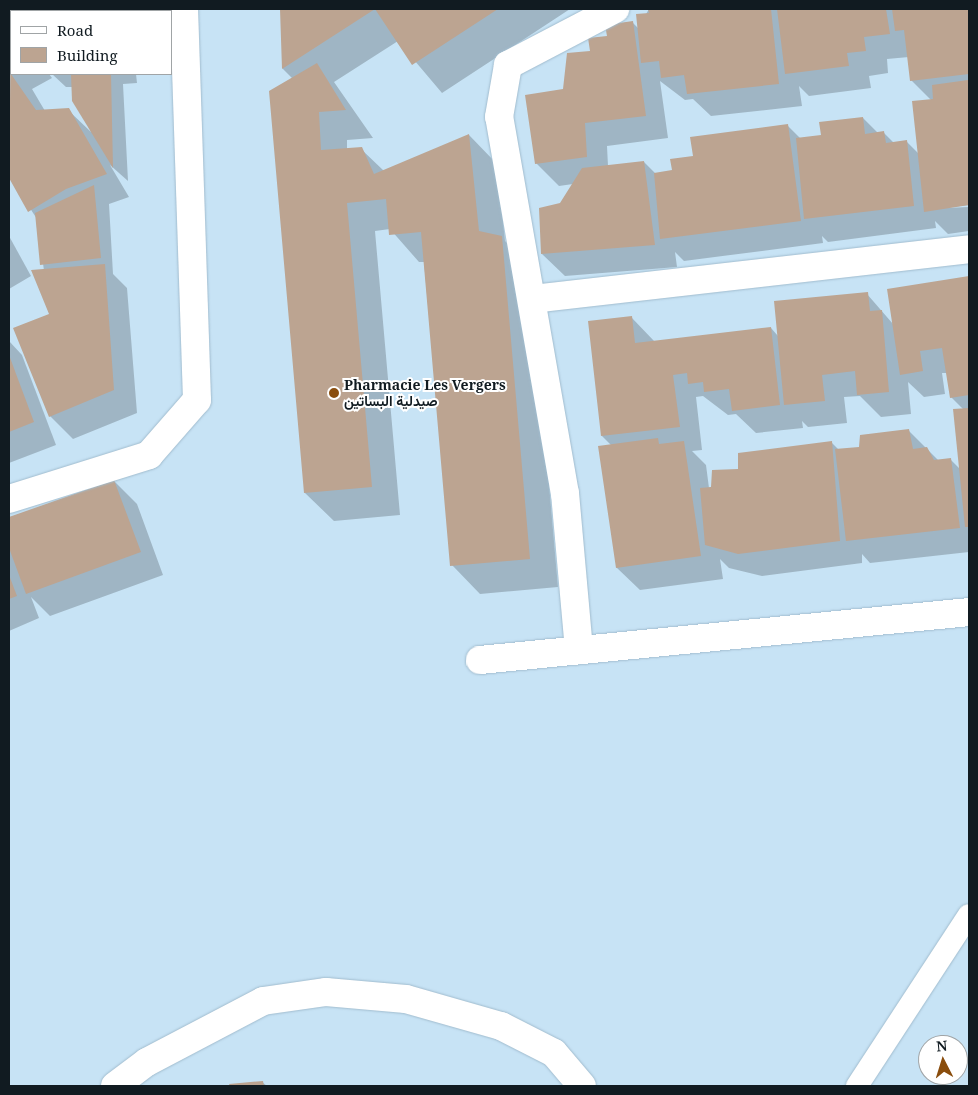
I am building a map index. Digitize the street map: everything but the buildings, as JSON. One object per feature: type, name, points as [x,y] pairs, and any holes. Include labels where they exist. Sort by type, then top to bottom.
[{"type":"street","points":[[9,499],[149,455],[197,400],[184,9]]},
{"type":"street","points":[[579,650],[565,494],[532,299],[498,117],[508,65],[616,9]]},
{"type":"street","points":[[532,299],[969,249]]},
{"type":"street","points":[[480,660],[969,612]]},
{"type":"street","points":[[115,1086],[147,1062],[263,1001],[326,992],[406,999],[501,1026],[554,1052],[582,1086]]},
{"type":"lane","points":[[857,1086],[969,915]]},
{"type":"place","name":"Pharmacie Les Vergers صيدلية البساتين","points":[[334,393]]}]
